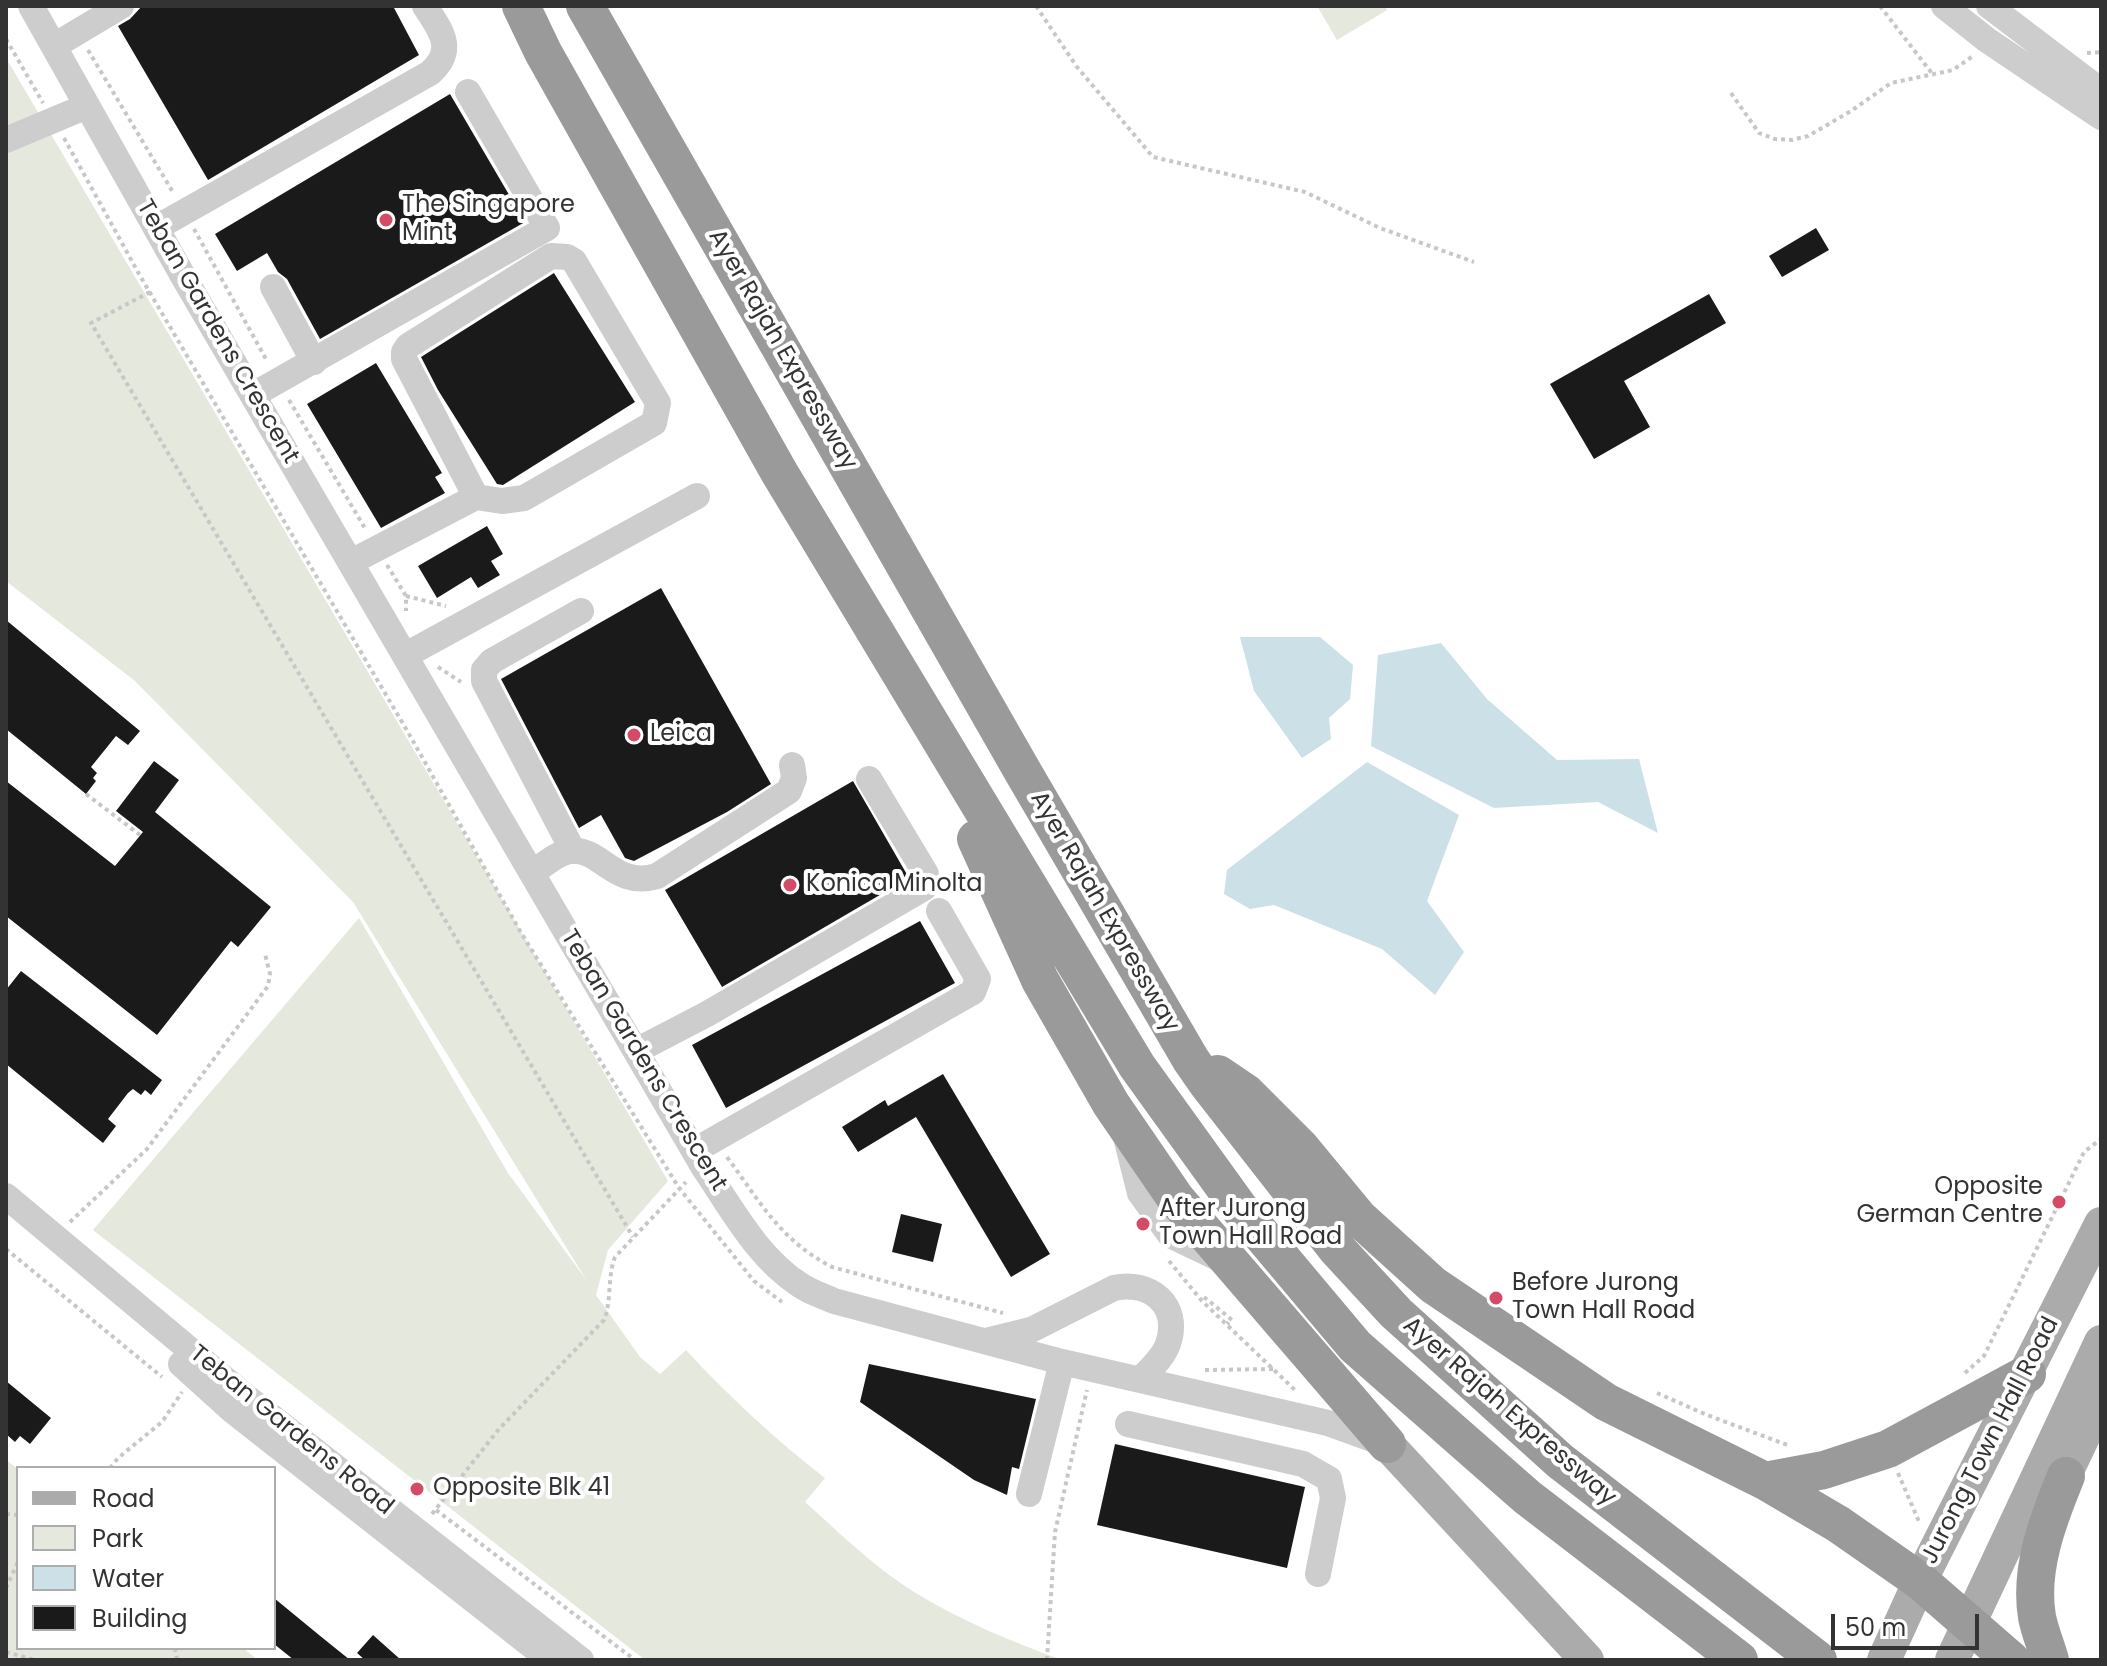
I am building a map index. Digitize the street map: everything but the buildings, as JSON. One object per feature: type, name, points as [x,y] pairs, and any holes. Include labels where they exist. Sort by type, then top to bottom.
[{"type":"highway","points":[[492,6],[520,42],[543,52]]},
{"type":"highway","name":"Ayer Rajah Expressway","points":[[521,6],[543,52],[779,472],[1137,1066],[1240,1209],[1355,1346],[1527,1497],[1739,1660]]},
{"type":"highway","name":"Ayer Rajah Expressway","points":[[585,6],[1191,1060],[1336,1248],[1396,1313],[1560,1461],[1818,1660]]},
{"type":"highway","points":[[900,672],[1040,980],[1120,1117],[1176,1199],[1387,1444]]},
{"type":"highway","points":[[1191,1060],[1246,1093],[1301,1148],[1359,1218],[1433,1285],[1606,1402],[1765,1481],[1838,1524],[1920,1581],[2011,1660]]},
{"type":"highway","points":[[1765,1481],[1824,1470],[1888,1449],[2027,1374]]},
{"type":"highway","points":[[2050,1660],[2037,1617],[2037,1573],[2044,1535],[2066,1476]]},
{"type":"main road","name":"Jurong Town Hall Road","points":[[1884,1660],[1920,1581],[2101,1224]]},
{"type":"main road","points":[[1952,1660],[2101,1342]]},
{"type":"main road","points":[[1970,1625],[1998,1607],[2066,1476],[2101,1399]]},
{"type":"main road","points":[[1387,1444],[1587,1660]]},
{"type":"street","name":"Teban Gardens Crescent","points":[[31,6],[156,228],[351,562],[415,650],[532,873],[636,1051],[704,1153],[751,1239],[800,1286],[834,1301],[1062,1362],[1140,1380],[1168,1344],[1169,1312],[1162,1301],[1139,1287],[1126,1285],[1114,1288],[1031,1330],[986,1341]]},
{"type":"street","points":[[54,46],[121,6]]},
{"type":"street","points":[[156,228],[430,73],[439,65],[445,45],[443,35],[425,6]]},
{"type":"street","points":[[1944,6],[1987,40],[2101,117]]},
{"type":"street","points":[[1989,6],[2101,91]]},
{"type":"street","points":[[253,395],[547,228],[468,92]]},
{"type":"street","points":[[6,140],[87,106]]},
{"type":"street","points":[[351,562],[476,497],[502,501],[524,498],[654,423],[658,403],[574,261],[567,257],[551,256],[408,346],[404,352],[404,359],[476,497]]},
{"type":"street","points":[[273,287],[314,362]]},
{"type":"street","points":[[415,650],[697,496]]},
{"type":"street","points":[[573,851],[484,681],[484,670],[492,661],[581,611]]},
{"type":"street","points":[[532,873],[566,851],[573,851],[589,856],[630,879],[645,880],[657,876],[789,791],[794,778],[792,765]]},
{"type":"street","points":[[636,1051],[707,1014],[924,888],[926,874],[869,779]]},
{"type":"street","points":[[704,1153],[973,992],[978,979],[939,911]]},
{"type":"street","name":"Teban Gardens Road","points":[[6,1196],[239,1404],[550,1660]]},
{"type":"street","name":"Teban Gardens Road","points":[[6,1219],[151,1337],[418,1532],[581,1660]]},
{"type":"street","points":[[1029,1494],[1062,1362]]},
{"type":"street","points":[[1140,1380],[1195,1381],[1387,1444]]},
{"type":"street","points":[[1185,1437],[1195,1381]]},
{"type":"street","points":[[1128,1424],[1303,1464],[1329,1479],[1333,1498],[1318,1574]]},
{"type":"path","points":[[1036,6],[1077,67],[1153,157],[1305,192],[1380,228],[1474,262]]},
{"type":"path","points":[[1880,6],[1934,76]]},
{"type":"path","points":[[77,32],[406,596],[406,616],[415,650],[461,682]]},
{"type":"path","points":[[6,39],[520,931],[679,1188]]},
{"type":"path","points":[[1731,93],[1759,133],[1775,139],[1792,140],[1808,136],[1840,118],[1891,83],[1953,70],[1977,53],[1987,40]]},
{"type":"path","points":[[150,292],[91,323],[633,1237]]},
{"type":"path","points":[[86,794],[140,835]]},
{"type":"path","points":[[68,1224],[147,1149],[186,1099],[268,986],[270,974],[265,954]]},
{"type":"path","points":[[1963,1375],[1984,1356],[2084,1152],[2101,1139]]},
{"type":"path","points":[[418,1532],[499,1429],[604,1320],[615,1257],[679,1188],[704,1153],[784,1235],[807,1254],[832,1267],[986,1310],[1013,1314]]},
{"type":"path","points":[[6,1249],[169,1384]]},
{"type":"path","points":[[1162,1253],[1202,1301],[1328,1423]]},
{"type":"path","points":[[1204,1297],[1232,1320],[1227,1324]]},
{"type":"path","points":[[1195,1381],[1275,1369]]},
{"type":"path","points":[[1047,1660],[1055,1532],[1090,1379]]},
{"type":"path","points":[[112,1466],[162,1422],[187,1386]]},
{"type":"path","points":[[1656,1393],[1803,1451]]},
{"type":"path","points":[[1888,1449],[1923,1531]]},
{"type":"path","points":[[435,1510],[635,1660]]},
{"type":"path","points":[[6,1588],[16,1566]]},
{"type":"path","points":[[6,1652],[35,1660]]},
{"type":"green space","points":[[1317,6],[1385,6],[1387,10],[1337,40]]},
{"type":"green space","points":[[6,58],[668,1181],[608,1250],[596,1295],[640,1357],[660,1374],[686,1350],[753,1417],[825,1478],[805,1502],[875,1564],[905,1586],[955,1615],[1062,1660],[645,1660],[93,1230],[359,918],[508,1173],[587,1281],[353,902],[135,681],[6,581]]},
{"type":"green space","points":[[6,1460],[16,1468],[16,1650],[246,1650],[258,1660],[6,1660]]},
{"type":"water","points":[[1240,637],[1320,637],[1353,665],[1350,699],[1329,718],[1331,739],[1302,758],[1254,691]]},
{"type":"water","points":[[1441,643],[1487,699],[1557,760],[1639,759],[1658,833],[1598,802],[1494,808],[1371,746],[1378,655]]},
{"type":"water","points":[[1367,762],[1459,815],[1427,901],[1464,952],[1435,995],[1382,949],[1274,905],[1250,909],[1224,894],[1227,870]]},
{"type":"place","name":"The Singapore Mint","points":[[386,220]]},
{"type":"place","name":"Leica","points":[[634,735]]},
{"type":"place","name":"Konica Minolta","points":[[790,885]]},
{"type":"place","name":"Opposite German Centre","points":[[2059,1202]]},
{"type":"place","name":"After Jurong Town Hall Road","points":[[1143,1224]]},
{"type":"place","name":"Before Jurong Town Hall Road","points":[[1496,1298]]},
{"type":"place","name":"Opposite Blk 41","points":[[417,1489]]}]
